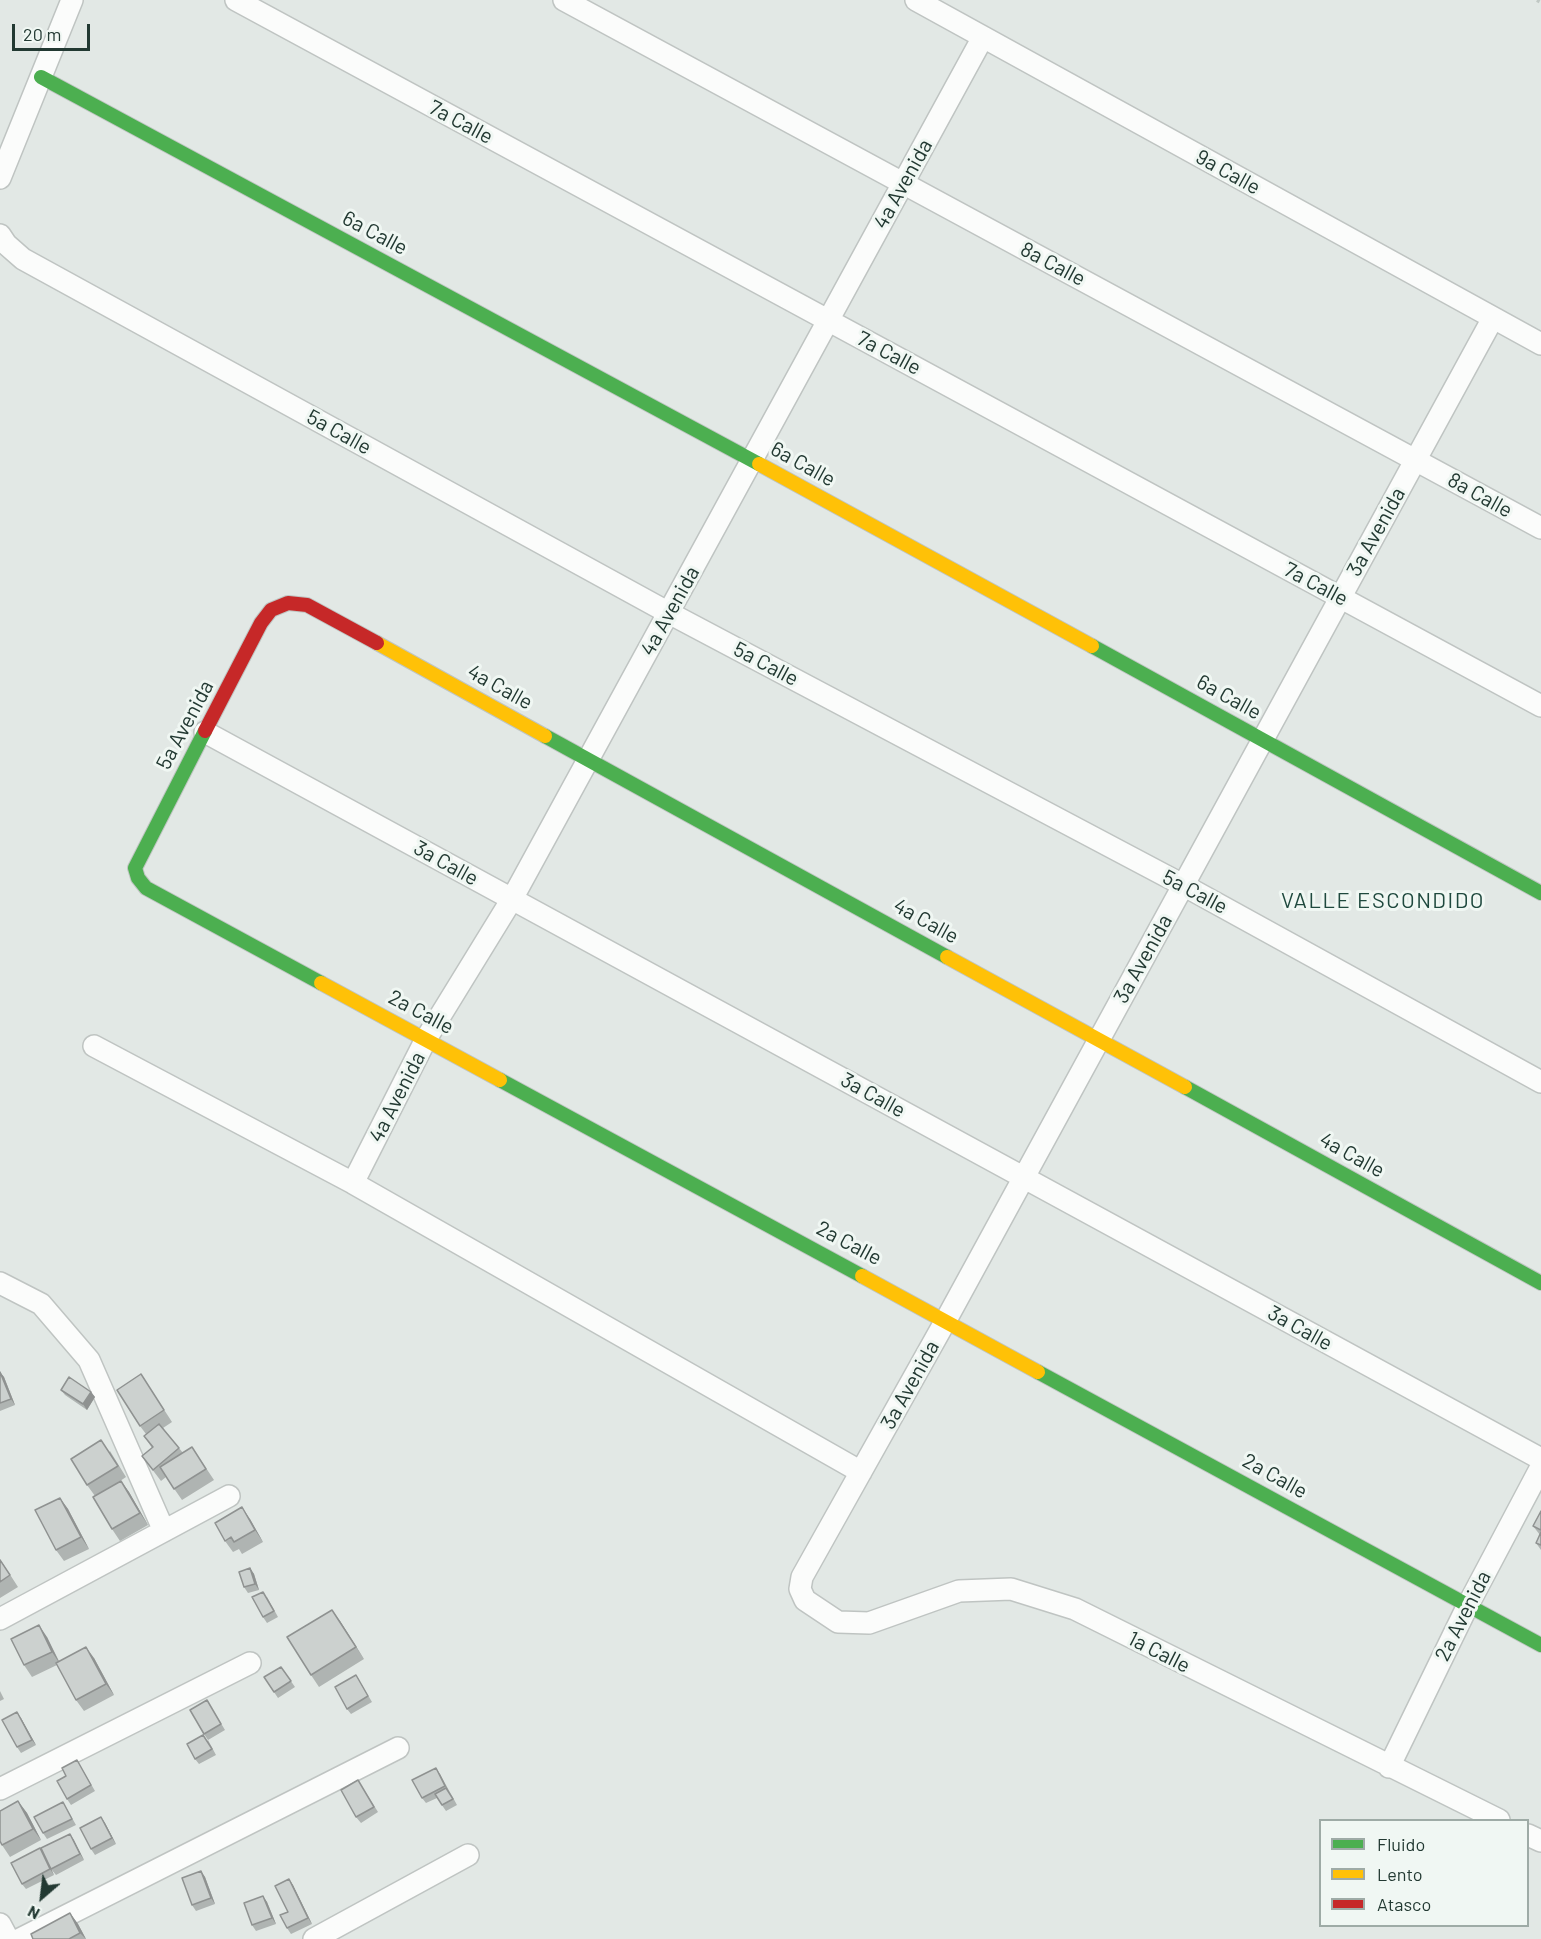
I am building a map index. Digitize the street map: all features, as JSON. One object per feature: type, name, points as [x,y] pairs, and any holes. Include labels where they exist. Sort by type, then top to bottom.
[{"type":"street","points":[[0,178],[72,0]]},
{"type":"street","name":"7a Calle","points":[[236,0],[1541,706]]},
{"type":"street","name":"8a Calle","points":[[564,0],[1541,528]]},
{"type":"street","name":"9a Calle","points":[[916,0],[1541,344]]},
{"type":"street","name":"4a Avenida","points":[[353,1183],[426,1039],[512,899],[983,37]]},
{"type":"street","name":"6a Calle","points":[[42,77],[752,460],[1541,893]]},
{"type":"street","name":"5a Calle","points":[[0,235],[6,244],[23,259],[669,613],[1184,885],[1541,1082]]},
{"type":"street","name":"3a Avenida","points":[[805,1599],[800,1589],[802,1577],[1024,1178],[1492,318]]},
{"type":"street","name":"5a Avenida","points":[[138,878],[135,867],[139,857],[261,623],[271,610],[288,603]]},
{"type":"street","name":"4a Calle","points":[[288,603],[307,605],[1541,1283]]},
{"type":"street","name":"3a Calle","points":[[205,732],[1541,1459]]},
{"type":"street","name":"2a Calle","points":[[138,878],[146,888],[946,1320],[1541,1645]]},
{"type":"street","points":[[94,1046],[353,1183],[861,1472]]},
{"type":"street","points":[[0,1283],[41,1304],[89,1360],[164,1531]]},
{"type":"street","name":"2a Avenida","points":[[1389,1767],[1468,1605],[1541,1467]]},
{"type":"street","points":[[0,1618],[229,1496]]},
{"type":"street","name":"1a Calle","points":[[805,1599],[838,1622],[869,1623],[958,1591],[1011,1589],[1075,1609],[1495,1819]]},
{"type":"street","points":[[0,1789],[250,1663]]},
{"type":"street","points":[[20,1939],[398,1748]]},
{"type":"street","points":[[314,1939],[468,1855]]},
{"type":"street","points":[[0,1924],[8,1939]]},
{"type":"path","points":[[1537,0],[1541,2]]},
{"type":"building","points":[[0,1372],[11,1399],[0,1403]]},
{"type":"building","points":[[141,1374],[164,1410],[140,1426],[117,1390]]},
{"type":"building","points":[[69,1377],[91,1392],[83,1404],[61,1390]]},
{"type":"building","points":[[159,1424],[179,1448],[153,1470],[142,1456],[153,1447],[144,1436]]},
{"type":"building","points":[[101,1440],[118,1466],[87,1485],[71,1459]]},
{"type":"building","points":[[192,1447],[206,1469],[174,1489],[160,1467]]},
{"type":"building","points":[[121,1481],[140,1513],[112,1529],[93,1497]]},
{"type":"building","points":[[60,1498],[81,1537],[56,1550],[35,1510]]},
{"type":"building","points":[[242,1507],[255,1530],[234,1542],[231,1537],[225,1541],[215,1523]]},
{"type":"building","points":[[1541,1511],[1541,1530],[1533,1526]]},
{"type":"building","points":[[1541,1532],[1541,1545],[1536,1543]]},
{"type":"building","points":[[0,1560],[10,1575],[0,1582]]},
{"type":"building","points":[[250,1568],[255,1584],[244,1587],[239,1572]]},
{"type":"building","points":[[263,1592],[274,1611],[263,1617],[252,1597]]},
{"type":"building","points":[[332,1610],[356,1647],[311,1675],[287,1637]]},
{"type":"building","points":[[39,1625],[52,1652],[24,1665],[11,1639]]},
{"type":"building","points":[[86,1647],[106,1684],[76,1700],[56,1663]]},
{"type":"building","points":[[281,1667],[291,1681],[274,1692],[264,1677]]},
{"type":"building","points":[[356,1675],[368,1696],[347,1709],[335,1687]]},
{"type":"building","points":[[207,1700],[221,1724],[204,1734],[190,1710]]},
{"type":"building","points":[[17,1712],[32,1740],[17,1747],[2,1720]]},
{"type":"building","points":[[203,1735],[212,1749],[195,1759],[187,1744]]},
{"type":"building","points":[[77,1760],[91,1785],[67,1799],[57,1781],[66,1776],[62,1768]]},
{"type":"building","points":[[436,1768],[445,1786],[422,1798],[412,1780]]},
{"type":"building","points":[[358,1780],[374,1807],[356,1817],[341,1790]]},
{"type":"building","points":[[446,1788],[453,1799],[442,1805],[435,1794]]},
{"type":"building","points":[[18,1801],[33,1829],[2,1845],[0,1811]]},
{"type":"building","points":[[63,1802],[72,1819],[43,1833],[34,1817]]},
{"type":"building","points":[[101,1817],[112,1838],[91,1849],[80,1828]]},
{"type":"building","points":[[70,1834],[80,1854],[51,1869],[41,1848]]},
{"type":"building","points":[[40,1848],[50,1869],[22,1884],[11,1863]]},
{"type":"building","points":[[201,1871],[211,1898],[192,1905],[182,1878]]},
{"type":"building","points":[[289,1879],[308,1918],[287,1928],[280,1915],[288,1912],[275,1886]]},
{"type":"building","points":[[263,1896],[272,1918],[252,1925],[244,1903]]},
{"type":"building","points":[[70,1913],[80,1933],[69,1939],[33,1939],[31,1934]]},
{"type":"traffic: fast","points":[[41,77],[759,464]]},
{"type":"traffic: fast","points":[[1092,646],[1541,893]]},
{"type":"traffic: fast","points":[[205,731],[135,868],[138,878],[146,888],[321,983]]},
{"type":"traffic: fast","points":[[545,736],[947,957]]},
{"type":"traffic: fast","points":[[500,1080],[862,1276]]},
{"type":"traffic: fast","points":[[1185,1087],[1541,1283]]},
{"type":"traffic: fast","points":[[1038,1372],[1541,1645]]},
{"type":"traffic: slow","points":[[759,464],[1092,646]]},
{"type":"traffic: slow","points":[[377,643],[545,736]]},
{"type":"traffic: slow","points":[[947,957],[1185,1087]]},
{"type":"traffic: slow","points":[[321,983],[500,1080]]},
{"type":"traffic: slow","points":[[862,1276],[1038,1372]]},
{"type":"traffic: jam","points":[[205,731],[261,623],[271,610],[288,603],[307,605],[377,643]]},
{"type":"district","name":"VALLE ESCONDIDO","points":[[1383,901]]}]
